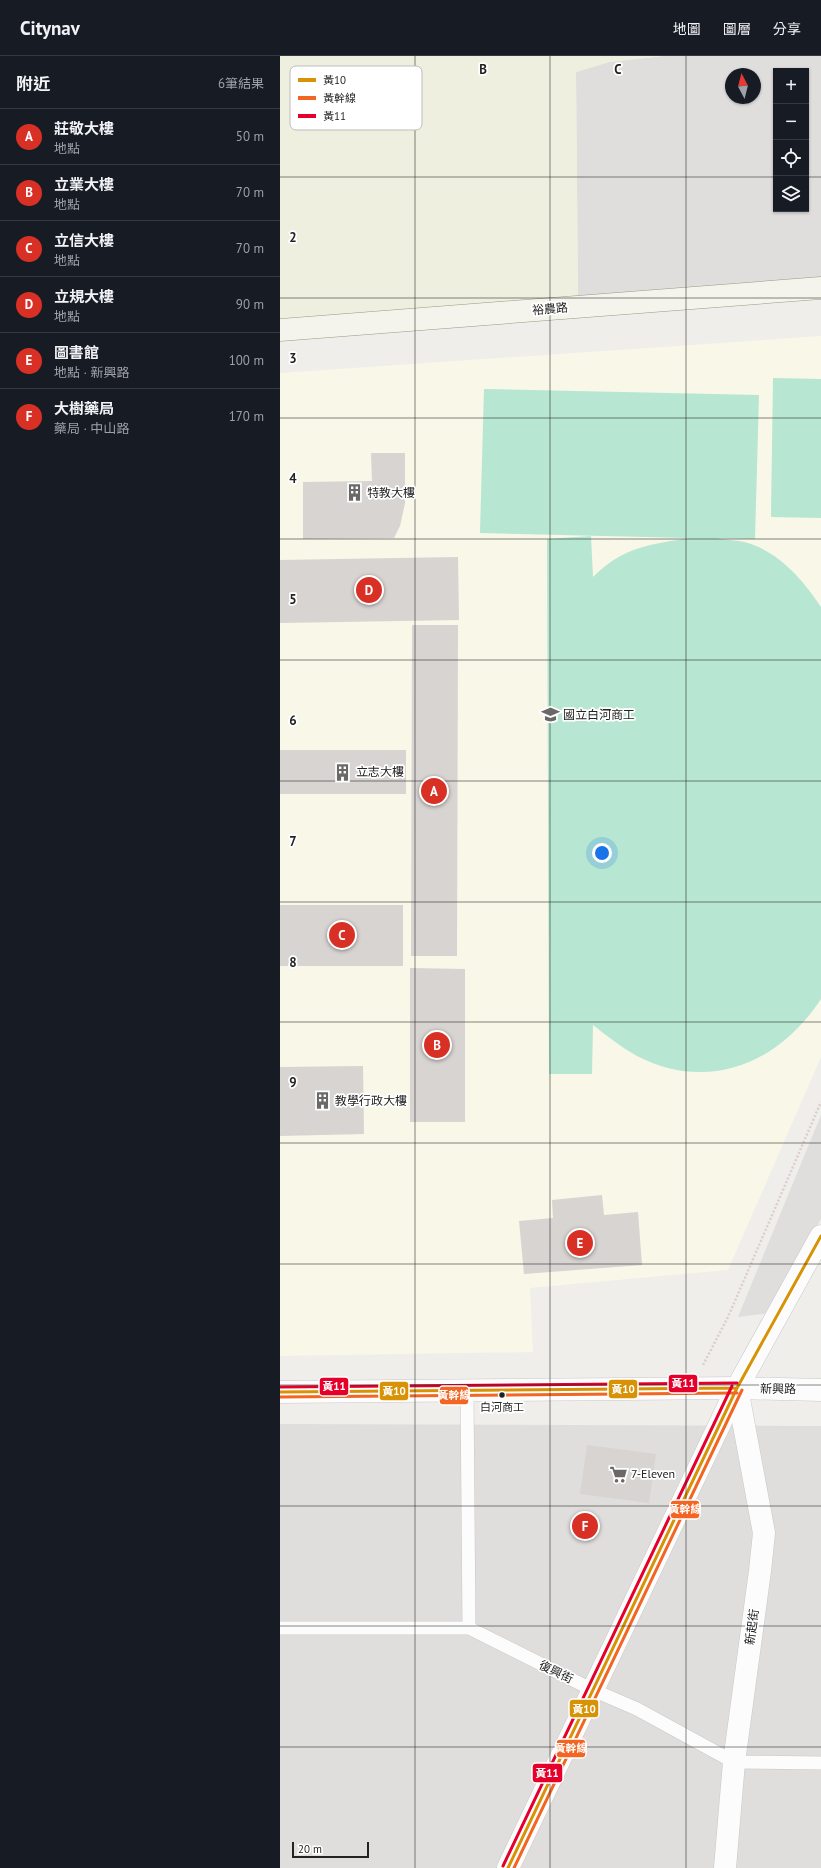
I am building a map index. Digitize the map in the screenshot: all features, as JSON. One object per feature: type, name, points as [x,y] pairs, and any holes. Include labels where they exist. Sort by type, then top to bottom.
[{"type":"main road","name":"裕農路","points":[[280,330],[821,288]]},
{"type":"street","points":[[508,1868],[737,1388],[821,1236]]},
{"type":"street","name":"新興路","points":[[280,1392],[737,1388],[821,1390]]},
{"type":"street","name":"新起街","points":[[725,1868],[734,1762],[764,1533],[737,1388]]},
{"type":"lane","points":[[467,1390],[469,1628]]},
{"type":"lane","name":"復興街","points":[[280,1628],[469,1628],[593,1690],[637,1709],[734,1762],[821,1763]]},
{"type":"path","points":[[691,1389],[728,1317],[821,1102]]},
{"type":"shaded area","points":[[663,56],[821,56],[821,285],[578,302],[576,72],[609,62]]},
{"type":"shaded area","name":"國立白河商工","points":[[821,336],[821,1057],[728,1270],[530,1288],[533,1352],[280,1356],[280,373]]},
{"type":"shaded area","points":[[821,1115],[821,1219],[770,1313],[738,1317]]},
{"type":"shaded area","points":[[280,1424],[821,1426],[821,1868],[280,1868]]},
{"type":"green space","points":[[280,56],[663,56],[609,62],[576,72],[578,302],[280,323]]},
{"type":"green space","points":[[773,378],[821,379],[821,518],[771,517]]},
{"type":"green space","points":[[484,389],[759,395],[755,539],[717,538],[748,543],[770,553],[790,569],[821,607],[821,999],[804,1021],[785,1040],[763,1055],[740,1065],[716,1071],[690,1072],[664,1067],[631,1053],[593,1025],[592,1074],[549,1074],[547,539],[591,536],[593,577],[615,559],[638,548],[690,538],[480,533]]},
{"type":"building","name":"特教大樓","points":[[371,453],[405,453],[405,503],[400,526],[394,538],[303,539],[303,482],[372,481]]},
{"type":"building","points":[[458,557],[459,620],[280,623],[280,560]]},
{"type":"building","points":[[412,625],[458,625],[457,956],[411,956]]},
{"type":"building","name":"立志大樓","points":[[280,750],[406,750],[406,794],[280,794]]},
{"type":"building","points":[[280,905],[403,905],[403,966],[280,966]]},
{"type":"building","points":[[410,968],[465,969],[465,1122],[410,1122]]},
{"type":"building","name":"教學行政大樓","points":[[363,1066],[364,1134],[280,1136],[280,1067]]},
{"type":"building","points":[[602,1195],[604,1215],[638,1212],[642,1265],[524,1274],[519,1221],[553,1218],[552,1200]]},
{"type":"building","name":"7-Eleven","points":[[587,1445],[656,1454],[649,1503],[580,1494]]},
{"type":"transit line","name":"黃10","points":[[508,1868],[737,1388],[821,1236]]},
{"type":"transit line","name":"黃11","points":[[280,1387],[737,1383]]},
{"type":"transit line","name":"黃11","points":[[503,1866],[732,1386]]},
{"type":"transit line","name":"黃10","points":[[280,1392],[737,1388]]},
{"type":"transit line","name":"黃幹線","points":[[514,1868],[742,1390]]},
{"type":"transit line","name":"黃幹線","points":[[280,1397],[737,1393]]},
{"type":"place","name":"特教大樓","points":[[354,493]]},
{"type":"place","name":"立規大樓","points":[[369,590]]},
{"type":"place","name":"國立白河商工","points":[[550,715]]},
{"type":"place","name":"立志大樓","points":[[343,772]]},
{"type":"place","name":"莊敬大樓","points":[[434,791]]},
{"type":"place","name":"立信大樓","points":[[342,935]]},
{"type":"place","name":"立業大樓","points":[[437,1045]]},
{"type":"place","name":"教學行政大樓","points":[[322,1101]]},
{"type":"place","name":"圖書館","points":[[580,1243]]},
{"type":"place","name":"白河商工","points":[[502,1395]]},
{"type":"place","name":"7-Eleven","points":[[618,1474]]},
{"type":"place","name":"大樹藥局","points":[[585,1526]]}]
